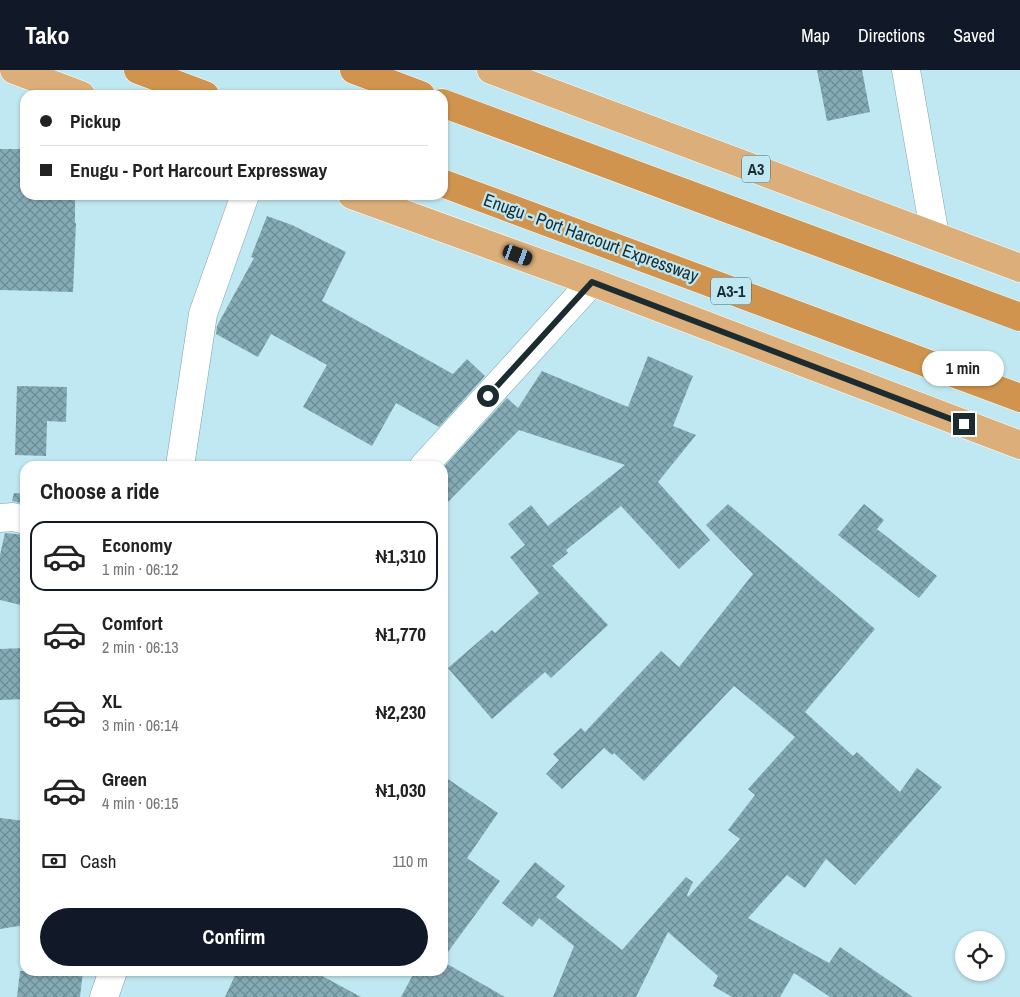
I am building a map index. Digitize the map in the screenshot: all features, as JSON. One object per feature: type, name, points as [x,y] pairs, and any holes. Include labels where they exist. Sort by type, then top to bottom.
[{"type":"highway","points":[[138,70],[192,90]]},
{"type":"highway","points":[[354,70],[408,90]]},
{"type":"highway","points":[[448,105],[1020,317]]},
{"type":"highway","name":"Enugu - Port Harcourt Expressway","points":[[448,185],[1020,398]]},
{"type":"main road","points":[[14,70],[68,90]]},
{"type":"main road","name":"A3","points":[[491,70],[1020,268]]},
{"type":"main road","points":[[366,200],[592,282],[1020,445]]},
{"type":"street","points":[[906,70],[935,236]]},
{"type":"street","points":[[181,461],[203,314],[243,200]]},
{"type":"street","points":[[429,461],[592,282]]},
{"type":"street","points":[[0,518],[20,519]]},
{"type":"street","points":[[104,997],[112,976]]},
{"type":"building","points":[[817,70],[862,70],[870,112],[827,121]]},
{"type":"building","points":[[0,149],[20,149],[20,200],[75,200],[73,292],[0,290]]},
{"type":"building","points":[[267,216],[292,225],[346,252],[322,301],[453,374],[467,359],[485,376],[439,427],[396,403],[372,446],[303,407],[327,365],[271,334],[258,357],[216,334],[217,326],[254,258],[251,257]]},
{"type":"building","points":[[648,356],[693,376],[673,426],[696,435],[658,482],[710,540],[679,569],[621,506],[566,550],[568,553],[552,566],[608,625],[551,678],[545,672],[492,719],[448,668],[492,630],[495,633],[539,593],[510,557],[525,545],[508,524],[531,505],[548,526],[625,465],[519,430],[448,502],[448,462],[507,398],[518,408],[542,371],[628,407]]},
{"type":"building","points":[[17,386],[67,387],[66,422],[47,421],[46,456],[15,455]]},
{"type":"building","points":[[14,493],[20,494],[20,503],[12,501]]},
{"type":"building","points":[[728,504],[875,629],[805,712],[853,756],[857,752],[900,792],[917,768],[942,787],[855,885],[826,859],[805,888],[787,875],[748,918],[829,963],[840,947],[913,997],[830,997],[794,973],[780,997],[732,997],[713,986],[718,976],[668,932],[636,997],[553,997],[574,946],[539,918],[532,927],[502,903],[535,862],[565,886],[556,897],[622,950],[686,877],[693,882],[687,895],[688,897],[740,839],[728,830],[755,795],[748,789],[795,737],[734,686],[644,781],[614,753],[612,755],[604,748],[562,789],[546,774],[559,760],[553,754],[581,728],[585,732],[661,651],[679,667],[753,574],[706,525]]},
{"type":"building","points":[[864,504],[884,520],[877,529],[937,576],[919,598],[838,535]]},
{"type":"building","points":[[5,533],[20,534],[20,605],[0,600],[0,555]]},
{"type":"building","points":[[20,648],[20,699],[0,700],[0,649]]},
{"type":"building","points":[[448,779],[498,813],[467,858],[500,881],[448,952]]},
{"type":"building","points":[[0,818],[20,820],[20,926],[0,929]]},
{"type":"building","points":[[448,964],[505,997],[401,997],[412,976],[448,976]]},
{"type":"building","points":[[20,971],[20,976],[82,976],[80,997],[17,997]]},
{"type":"building","points":[[235,976],[322,976],[361,997],[225,997]]},
{"type":"route","points":[[488,396],[592,282],[964,424]]}]
